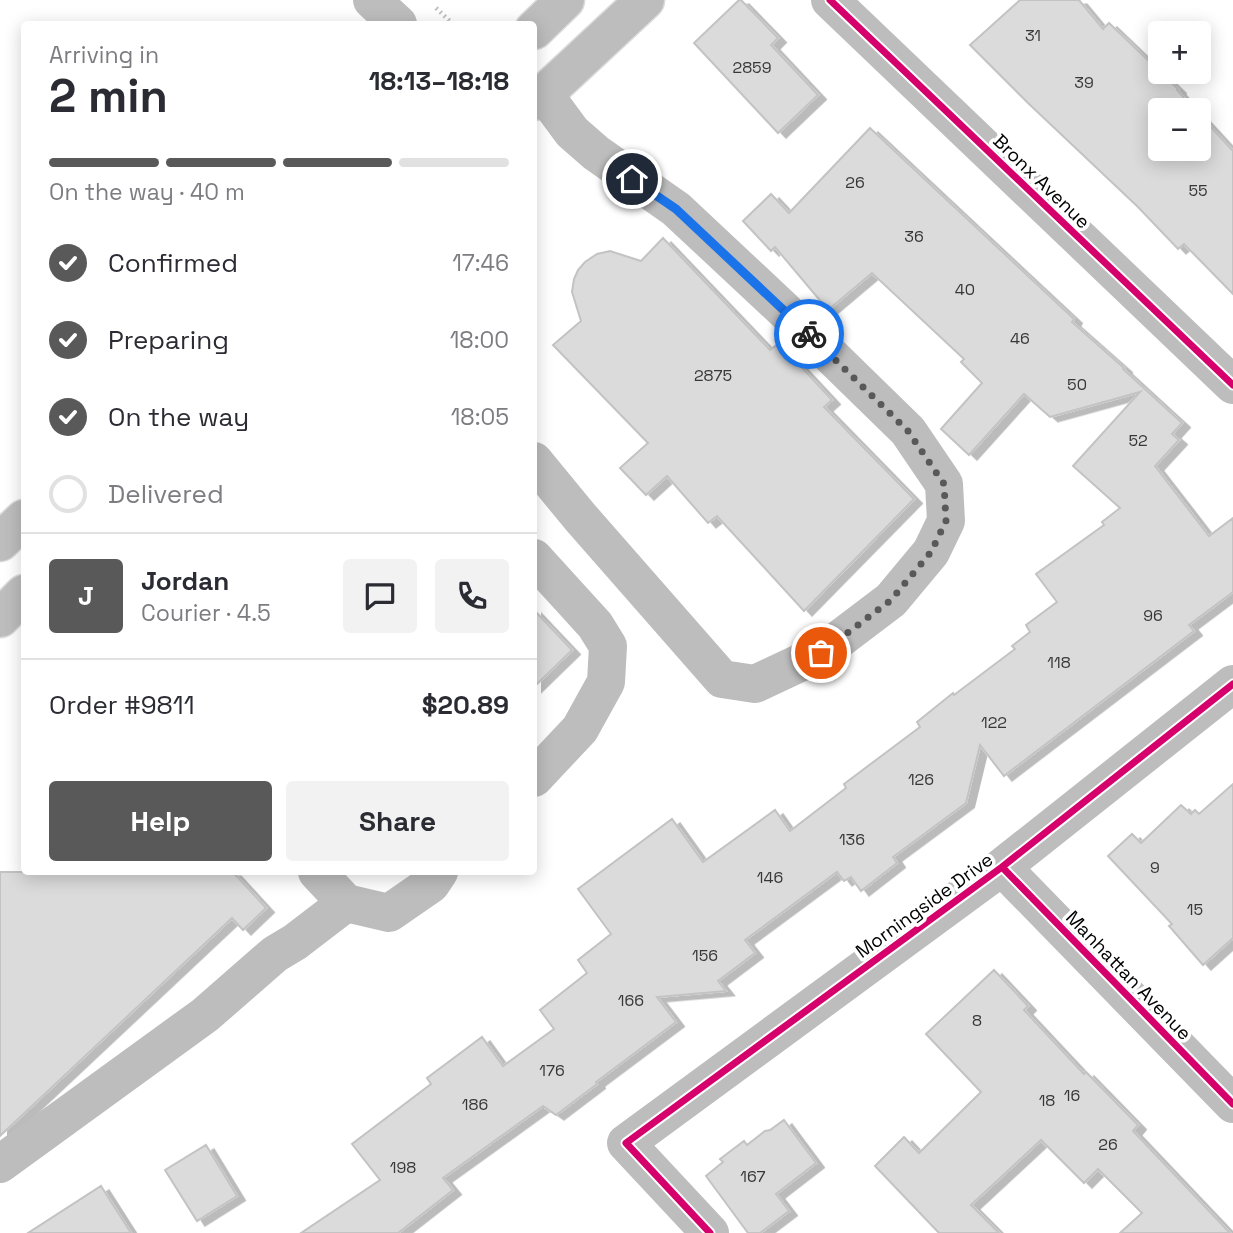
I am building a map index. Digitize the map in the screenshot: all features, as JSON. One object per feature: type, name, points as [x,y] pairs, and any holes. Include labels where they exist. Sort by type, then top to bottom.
[{"type":"street","points":[[372,0],[395,21]]},
{"type":"street","points":[[537,27],[565,0]]},
{"type":"street","points":[[537,465],[722,679],[755,684],[821,653],[891,600],[931,552],[946,521],[944,484],[908,431],[676,209],[596,153],[539,97],[645,0]]},
{"type":"street","name":"Bronx Avenue","points":[[830,0],[1233,385]]},
{"type":"street","points":[[0,542],[21,523]]},
{"type":"street","points":[[537,561],[595,625],[608,646],[606,682],[580,729],[537,775]]},
{"type":"street","name":"Morningside Drive","points":[[710,1233],[626,1143],[1002,867],[1233,684]]},
{"type":"street","name":"Manhattan Avenue","points":[[1002,867],[1233,1104]]},
{"type":"street","points":[[320,875],[346,903],[389,913],[432,884],[437,875]]},
{"type":"street","points":[[0,1164],[205,1015],[275,954],[346,903]]},
{"type":"path","points":[[428,0],[450,21]]},
{"type":"building","points":[[739,0],[778,38],[771,45],[818,95],[778,133],[694,43]]},
{"type":"building","points":[[1020,0],[1079,0],[1103,29],[1109,23],[1148,60],[1148,84],[1173,84],[1184,98],[1148,98],[1148,161],[1211,161],[1211,127],[1233,151],[1233,294],[1184,244],[1178,249],[970,45]]},
{"type":"building","points":[[870,128],[1074,319],[1072,322],[1182,423],[1172,434],[1179,440],[1155,466],[1209,536],[1233,518],[1233,592],[1189,625],[1194,631],[1004,776],[980,745],[966,803],[893,857],[897,863],[861,891],[851,877],[844,881],[837,872],[745,940],[755,953],[718,981],[726,991],[657,997],[676,1022],[556,1115],[543,1106],[443,1178],[453,1190],[398,1233],[301,1233],[380,1180],[352,1144],[431,1084],[427,1078],[482,1037],[503,1066],[554,1029],[540,1010],[587,973],[578,960],[611,934],[578,889],[672,819],[703,862],[775,810],[790,831],[846,788],[844,784],[920,727],[917,722],[1015,649],[1012,646],[1030,632],[1026,625],[1057,602],[1036,574],[1104,525],[1102,522],[1120,508],[1073,466],[1140,392],[1050,417],[1024,394],[969,455],[941,429],[982,383],[961,362],[964,359],[872,273],[828,310],[775,247],[771,251],[743,221],[771,194],[789,213]]},
{"type":"building","points":[[663,238],[770,350],[779,343],[832,400],[824,407],[914,499],[804,611],[717,516],[708,523],[667,476],[646,495],[620,468],[648,443],[553,345],[581,321],[572,292],[574,279],[585,262],[597,254],[610,251],[641,261]]},
{"type":"building","points":[[537,613],[572,650],[537,684]]},
{"type":"building","points":[[1233,784],[1233,938],[1203,965],[1169,926],[1172,924],[1108,856],[1132,834],[1141,843],[1181,805],[1191,814],[1195,810],[1199,814]]},
{"type":"building","points":[[0,872],[21,872],[21,875],[236,875],[266,908],[243,930],[232,918],[0,1136]]},
{"type":"building","points":[[994,970],[1028,1006],[1024,1010],[1084,1074],[1086,1072],[1138,1125],[1133,1131],[1230,1233],[1120,1233],[1142,1213],[1098,1169],[1084,1183],[1041,1140],[971,1205],[999,1233],[939,1233],[875,1166],[904,1137],[919,1153],[981,1092],[926,1034]]},
{"type":"building","points":[[784,1120],[816,1163],[776,1194],[789,1211],[760,1233],[748,1233],[706,1176],[723,1162],[720,1159],[744,1141],[747,1145]]},
{"type":"building","points":[[206,1145],[237,1196],[197,1221],[165,1170]]},
{"type":"building","points":[[101,1186],[131,1233],[28,1233]]},
{"type":"cycle path","points":[[830,0],[1233,385]]},
{"type":"cycle path","points":[[710,1233],[626,1143],[1002,867],[1233,684]]},
{"type":"cycle path","points":[[1002,867],[1233,1104]]},
{"type":"way so far","points":[[809,334],[908,431],[944,484],[946,521],[931,552],[891,600],[821,653]]},
{"type":"route","points":[[632,179],[676,209],[809,334]]}]
